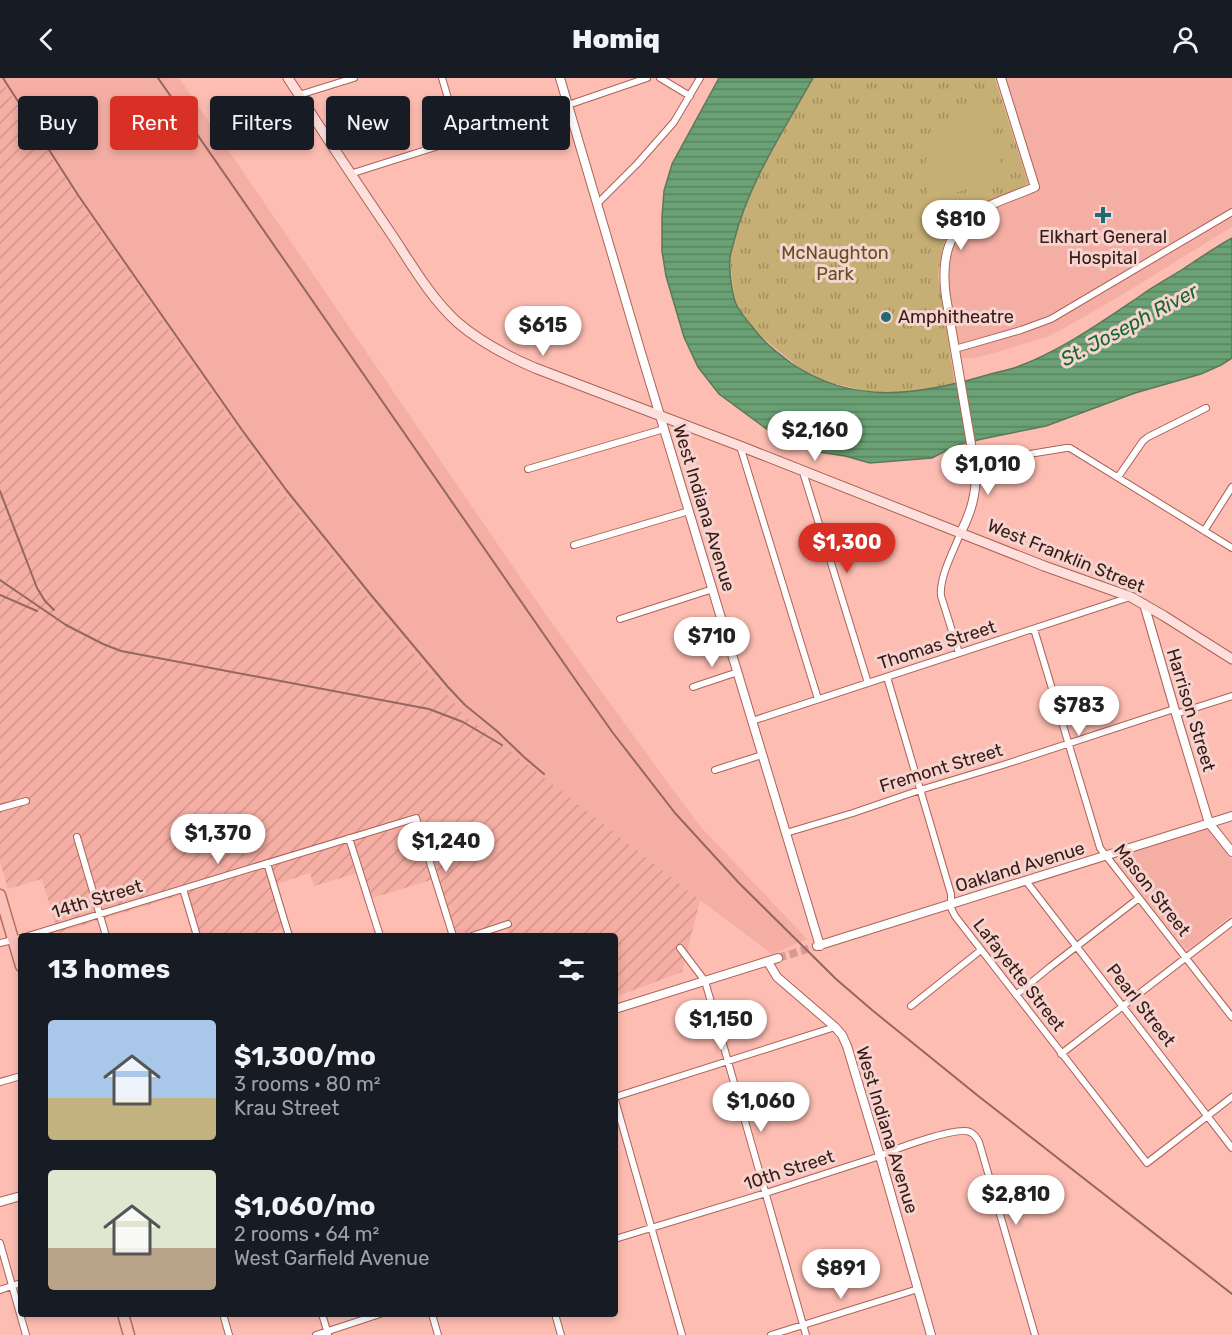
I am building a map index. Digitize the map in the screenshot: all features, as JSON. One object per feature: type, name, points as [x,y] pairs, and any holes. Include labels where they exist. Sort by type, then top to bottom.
[{"type":"main road","name":"West Franklin Street","points":[[288,78],[350,174],[434,296],[444,309],[472,334],[512,358],[1044,566],[1131,597],[1232,659]]},
{"type":"main road","points":[[0,895],[17,939]]},
{"type":"main road","points":[[124,1317],[129,1335]]},
{"type":"street","points":[[299,95],[354,78]]},
{"type":"street","points":[[442,78],[447,96]]},
{"type":"street","name":"West Indiana Avenue","points":[[560,78],[565,96]]},
{"type":"street","points":[[570,104],[647,78]]},
{"type":"street","points":[[660,78],[690,96]]},
{"type":"street","points":[[597,204],[674,122],[700,78]]},
{"type":"street","points":[[959,653],[940,590],[973,504],[976,481],[944,271],[946,254],[954,235],[962,225],[978,211],[1035,187],[1001,78]]},
{"type":"street","name":"West Indiana Avenue","points":[[570,112],[818,946]]},
{"type":"street","points":[[350,174],[425,150]]},
{"type":"street","points":[[955,350],[1051,319],[1232,212]]},
{"type":"street","points":[[1118,477],[1148,437],[1206,408]]},
{"type":"street","points":[[528,469],[664,429]]},
{"type":"street","points":[[740,446],[818,699]]},
{"type":"street","points":[[974,459],[1074,449],[1232,548]]},
{"type":"street","points":[[803,472],[868,683]]},
{"type":"street","points":[[1204,531],[1232,487]]},
{"type":"street","points":[[574,545],[689,511]]},
{"type":"street","points":[[620,619],[713,589]]},
{"type":"street","name":"Thomas Street","points":[[752,721],[1131,597]]},
{"type":"street","name":"Harrison Street","points":[[1144,604],[1209,823],[1232,852]]},
{"type":"street","name":"Mason Street","points":[[1034,629],[1100,848],[1232,1017]]},
{"type":"street","points":[[693,687],[738,672]]},
{"type":"street","name":"Lafayette Street","points":[[887,677],[951,894],[951,908],[955,916],[1147,1163],[1208,1116]]},
{"type":"street","name":"Fremont Street","points":[[786,833],[853,813],[920,789],[1175,711],[1232,696]]},
{"type":"street","points":[[715,770],[762,755]]},
{"type":"street","points":[[0,808],[26,801]]},
{"type":"street","name":"Oakland Avenue","points":[[818,946],[1232,816]]},
{"type":"street","name":"14th Street","points":[[38,933],[416,818],[452,933]]},
{"type":"street","points":[[77,837],[104,933]]},
{"type":"street","points":[[349,838],[379,933]]},
{"type":"street","points":[[267,863],[287,933]]},
{"type":"street","name":"Pearl Street","points":[[1026,880],[1232,1148]]},
{"type":"street","points":[[183,889],[196,933]]},
{"type":"street","points":[[1016,995],[1139,898]]},
{"type":"street","points":[[1062,1054],[1232,922]]},
{"type":"street","points":[[481,933],[508,924]]},
{"type":"street","points":[[0,943],[17,939]]},
{"type":"street","points":[[680,948],[705,981],[806,1335]]},
{"type":"street","points":[[911,1006],[981,950]]},
{"type":"street","points":[[618,1008],[778,958]]},
{"type":"street","name":"West Indiana Avenue","points":[[768,962],[777,978],[835,1027],[847,1046],[931,1335]]},
{"type":"street","points":[[618,1097],[835,1027]]},
{"type":"street","points":[[0,1082],[18,1077]]},
{"type":"street","points":[[1208,1116],[1232,1097]]},
{"type":"street","points":[[618,1109],[682,1335]]},
{"type":"street","name":"10th Street","points":[[618,1238],[766,1193],[880,1156],[897,1148],[964,1130],[971,1132],[979,1142],[1035,1335]]},
{"type":"street","points":[[0,1202],[18,1197]]},
{"type":"street","points":[[0,1243],[18,1307]]},
{"type":"street","points":[[0,1290],[18,1284]]},
{"type":"street","points":[[771,1335],[918,1288]]},
{"type":"street","points":[[21,1317],[26,1335]]},
{"type":"street","points":[[224,1317],[229,1335]]},
{"type":"street","points":[[323,1317],[328,1333]]},
{"type":"street","points":[[316,1335],[372,1317]]},
{"type":"street","points":[[433,1317],[438,1335]]},
{"type":"street","points":[[556,1317],[561,1335]]},
{"type":"shaded area","points":[[0,78],[179,78],[191,96],[110,96],[110,150],[198,150],[198,106],[210,123],[210,150],[228,150],[546,615],[657,768],[699,825],[807,939],[772,954],[463,715],[276,484],[94,222],[47,150],[98,150],[98,96],[18,96],[18,106]]},
{"type":"shaded area","points":[[0,78],[18,106],[18,150],[47,150],[94,222],[276,484],[463,714],[700,900],[682,972],[618,996],[618,933],[508,933],[506,927],[489,933],[448,933],[431,880],[366,900],[358,873],[314,886],[310,873],[277,884],[289,926],[267,933],[193,933],[181,895],[58,933],[42,879],[8,889],[0,862]]},
{"type":"shaded area","name":"Elkhart General Hospital","points":[[1001,78],[1232,78],[1232,227],[1061,330],[997,352],[974,358],[957,359],[945,283],[946,254],[969,219],[1036,187]]},
{"type":"shaded area","points":[[1203,829],[1211,832],[1232,860],[1232,915],[1187,949],[1118,863],[1118,858],[1121,855]]},
{"type":"green space","name":"McNaughton Park","points":[[813,78],[995,78],[1028,183],[1025,187],[970,211],[945,241],[938,275],[955,385],[909,393],[873,393],[821,380],[801,369],[759,335],[735,303],[730,260],[742,210]]},
{"type":"green space","points":[[987,103],[1003,172],[997,180],[931,200],[924,177],[932,142],[956,115]]},
{"type":"water","name":"St. Joseph River","points":[[719,78],[813,78],[748,199],[730,254],[730,263],[733,295],[742,314],[771,348],[814,377],[838,386],[887,393],[937,388],[1014,368],[1047,354],[1079,336],[1232,238],[1232,358],[1201,374],[1135,393],[1046,426],[957,445],[932,458],[870,463],[819,452],[772,433],[719,394],[698,367],[684,337],[666,276],[662,251],[664,191],[672,164]]},
{"type":"tunnel","points":[[778,958],[817,946]]},
{"type":"railway","points":[[3,78],[78,195],[287,491],[448,687],[465,705],[544,774]]},
{"type":"railway","points":[[158,78],[579,685],[675,813],[739,883],[836,979],[977,1095],[1232,1294]]},
{"type":"railway","points":[[0,491],[37,588],[54,610]]},
{"type":"railway","points":[[0,580],[66,625],[121,651],[429,709],[463,722],[502,745]]},
{"type":"railway","points":[[0,595],[37,611]]},
{"type":"place","name":"Elkhart General Hospital","points":[[1103,215]]},
{"type":"place","name":"Amphitheatre","points":[[886,317]]}]
